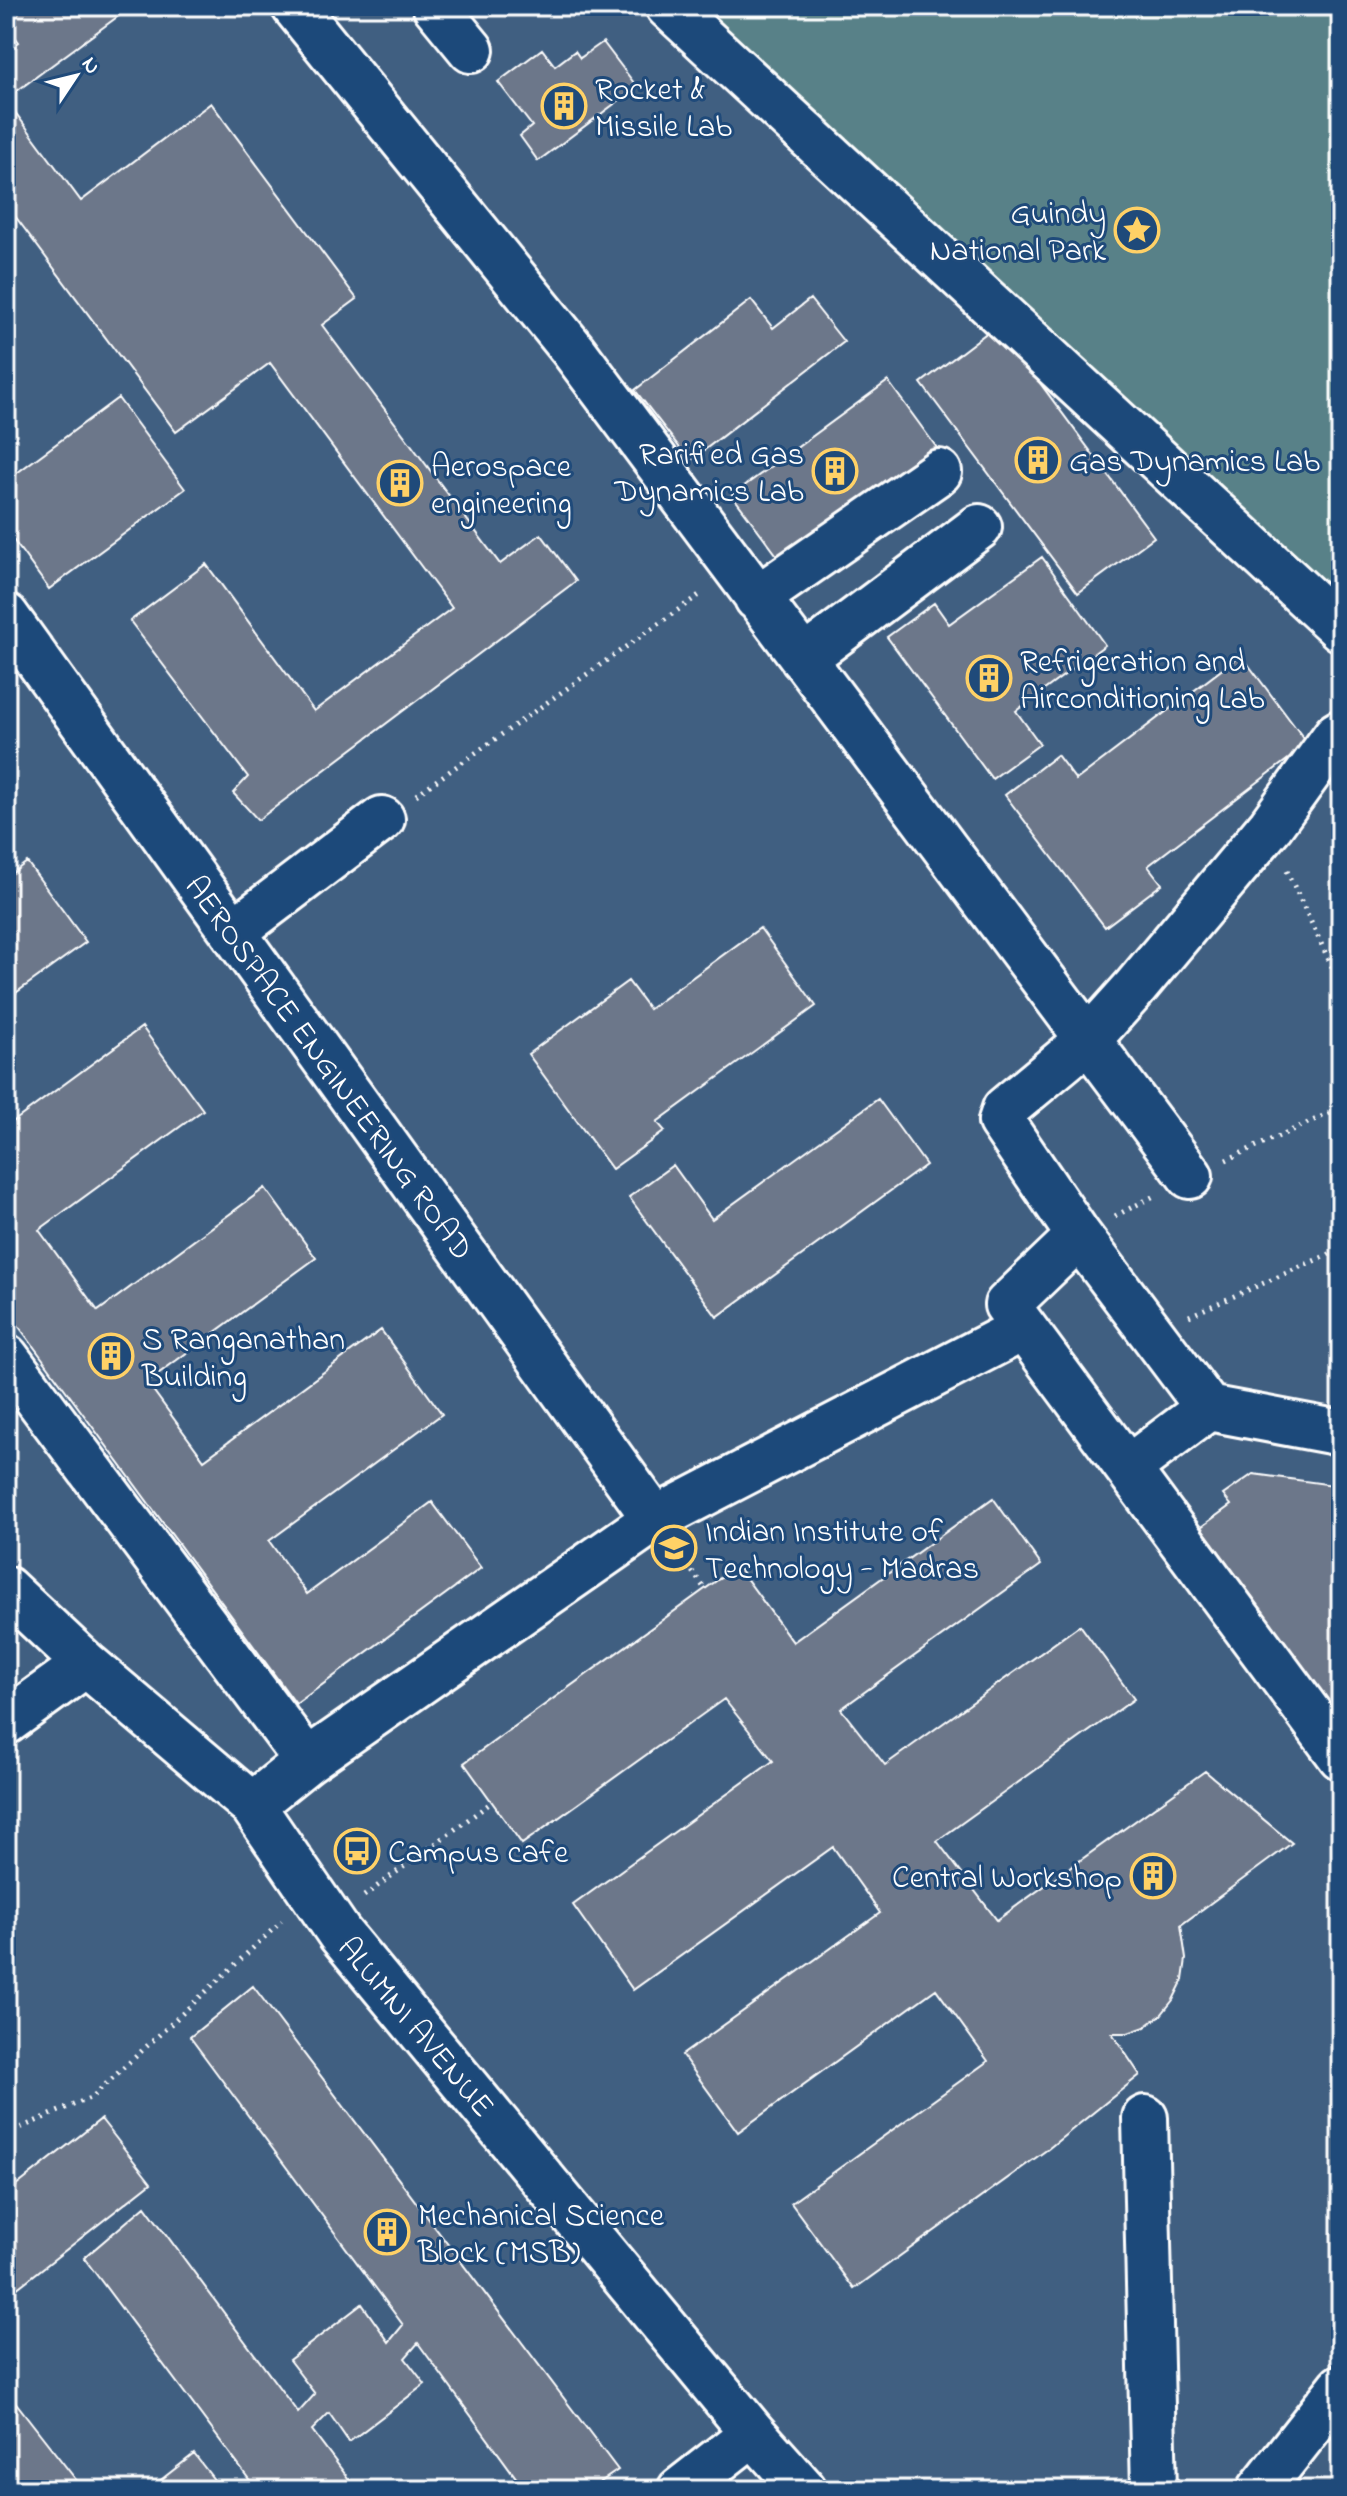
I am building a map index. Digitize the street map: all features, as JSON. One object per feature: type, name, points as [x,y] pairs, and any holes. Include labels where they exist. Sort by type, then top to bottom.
[{"type":"street","points":[[435,6],[471,50]]},
{"type":"street","points":[[668,6],[1341,629]]},
{"type":"street","points":[[308,11],[573,350],[1190,1176]]},
{"type":"street","points":[[746,584],[939,472]]},
{"type":"street","points":[[803,659],[979,527]]},
{"type":"street","name":"AEROSPACE ENGINEERING ROAD","points":[[6,616],[655,1519]]},
{"type":"street","points":[[1341,732],[1271,825],[1133,990],[1088,1040],[1005,1109],[1001,1121],[1079,1236],[1208,1408],[1341,1433]]},
{"type":"street","points":[[233,932],[382,819]]},
{"type":"street","points":[[1079,1236],[1007,1305],[1341,1757]]},
{"type":"street","points":[[252,1805],[307,1761],[655,1519],[1024,1328]]},
{"type":"street","points":[[6,1357],[307,1761]]},
{"type":"street","points":[[1128,1468],[1208,1408]]},
{"type":"street","name":"ALUMNI AVENUE","points":[[6,1589],[86,1664],[252,1805],[322,1907],[753,2433],[804,2490]]},
{"type":"street","points":[[6,1722],[86,1664]]},
{"type":"street","points":[[1145,2118],[1154,2490]]},
{"type":"street","points":[[1260,2490],[1341,2387]]},
{"type":"street","points":[[680,2490],[753,2433]]},
{"type":"path","points":[[382,819],[746,584]]},
{"type":"path","points":[[1285,867],[1341,986]]},
{"type":"path","points":[[1151,1333],[1341,1249]]},
{"type":"path","points":[[6,2134],[92,2097],[322,1907],[492,1802]]},
{"type":"shaded area","name":"Indian Institute of Technology - Madras","points":[[6,6],[691,6],[1341,606],[1341,2490],[6,2490]]},
{"type":"green space","name":"Guindy National Park","points":[[691,6],[1341,6],[1341,606]]},
{"type":"building","points":[[6,6],[132,6],[6,99],[6,52],[19,42],[6,25]]},
{"type":"building","name":"Rocket & Missile Lab","points":[[603,42],[637,87],[538,161],[520,136],[532,126],[498,82],[542,49],[555,66],[575,51],[580,58]]},
{"type":"building","name":"Aerospace engineering","points":[[6,100],[81,201],[211,103],[357,299],[322,325],[500,564],[541,534],[576,581],[258,820],[233,793],[248,777],[130,621],[206,564],[314,711],[452,608],[270,363],[176,432],[6,204]]},
{"type":"building","points":[[810,299],[844,342],[690,461],[635,390],[751,300],[773,328]]},
{"type":"building","name":"Gas Dynamics Lab","points":[[997,325],[1154,537],[1078,593],[921,383]]},
{"type":"building","name":"Rarified Gas Dynamics Lab","points":[[888,381],[937,448],[782,562],[732,495]]},
{"type":"building","points":[[118,398],[185,489],[49,589],[6,530],[6,481]]},
{"type":"building","name":"Refrigeration and Airconditioning Lab","points":[[1042,557],[1105,645],[1016,711],[1040,744],[992,779],[887,637],[934,603],[949,624]]},
{"type":"building","points":[[1241,655],[1308,744],[1148,866],[1162,884],[1105,927],[1005,795],[1057,755],[1076,780]]},
{"type":"building","points":[[27,862],[86,942],[6,1000],[6,878]]},
{"type":"building","points":[[760,928],[816,1006],[657,1122],[665,1131],[612,1169],[528,1054],[628,981],[649,1009]]},
{"type":"building","name":"S Ranganathan Building","points":[[142,1027],[203,1110],[39,1230],[98,1311],[265,1188],[316,1258],[147,1382],[204,1460],[381,1330],[442,1414],[269,1541],[307,1594],[432,1502],[481,1568],[296,1704],[6,1309],[6,1127]]},
{"type":"building","points":[[878,1099],[926,1165],[717,1317],[629,1197],[673,1165],[712,1219]]},
{"type":"building","points":[[1253,1474],[1341,1486],[1341,1718],[1201,1527],[1231,1505],[1223,1495]]},
{"type":"building","name":"Central Workshop","points":[[993,1498],[1041,1565],[841,1709],[885,1765],[1080,1625],[1134,1699],[937,1841],[997,1920],[1205,1771],[1292,1843],[1181,1925],[1186,1959],[1183,1980],[1173,2000],[1161,2015],[1145,2027],[1128,2033],[1112,2033],[1140,2075],[1048,2149],[854,2289],[791,2203],[988,2061],[936,1989],[738,2132],[682,2055],[880,1913],[833,1847],[633,1990],[573,1905],[773,1761],[724,1699],[522,1844],[464,1763],[737,1566],[793,1642]]},
{"type":"building","name":"Mechanical Science Block (MSB)","points":[[253,1986],[618,2470],[589,2490],[525,2490],[418,2343],[405,2358],[425,2384],[349,2442],[329,2413],[312,2430],[357,2490],[257,2490],[84,2258],[145,2206],[298,2413],[315,2394],[289,2360],[362,2304],[389,2342],[403,2325],[190,2037]]},
{"type":"building","points":[[101,2119],[151,2183],[6,2297],[6,2194]]},
{"type":"building","points":[[6,2390],[84,2490],[6,2490]]},
{"type":"building","points":[[194,2454],[222,2490],[148,2490]]},
{"type":"place","name":"Rocket & Missile Lab","points":[[564,106]]},
{"type":"place","name":"Guindy National Park","points":[[1137,230]]},
{"type":"place","name":"Gas Dynamics Lab","points":[[1038,460]]},
{"type":"place","name":"Rarified Gas Dynamics Lab","points":[[835,471]]},
{"type":"place","name":"Aerospace engineering","points":[[400,483]]},
{"type":"place","name":"Refrigeration and Airconditioning Lab","points":[[989,678]]},
{"type":"place","name":"S Ranganathan Building","points":[[111,1356]]},
{"type":"place","name":"Indian Institute of Technology - Madras","points":[[674,1548]]},
{"type":"place","name":"Campus cafe","points":[[357,1851]]},
{"type":"place","name":"Central Workshop","points":[[1153,1876]]},
{"type":"place","name":"Mechanical Science Block (MSB)","points":[[387,2232]]}]
